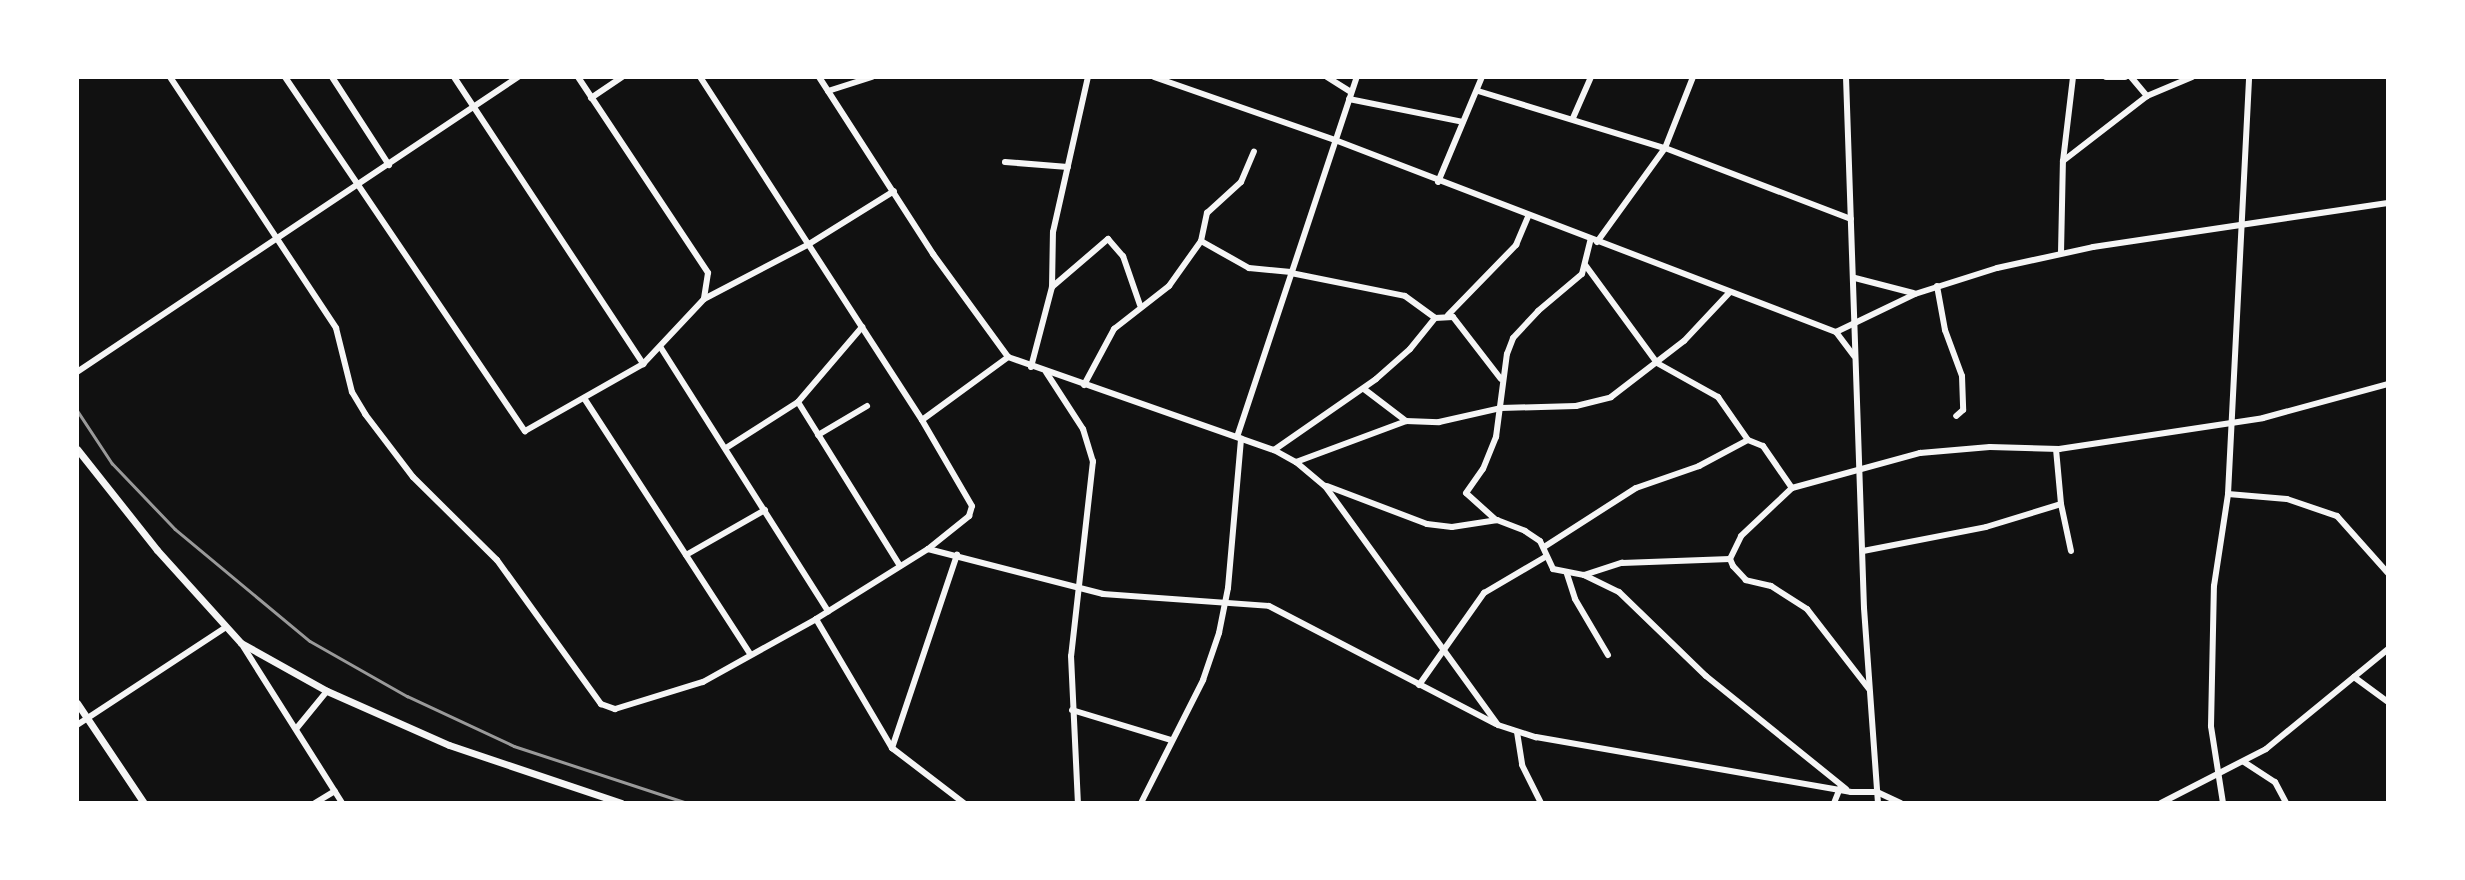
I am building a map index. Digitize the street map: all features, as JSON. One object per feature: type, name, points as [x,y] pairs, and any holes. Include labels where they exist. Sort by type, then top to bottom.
[{"type":"street","points":[[170,77],[336,327],[352,393],[365,414],[413,477],[497,561],[601,704],[620,708],[691,686],[816,619],[928,549],[969,516],[972,506],[922,420],[700,77]]},
{"type":"street","points":[[285,77],[525,431],[643,364],[661,348],[704,299],[809,244],[894,191]]},
{"type":"street","points":[[332,77],[390,165]]},
{"type":"street","points":[[454,77],[643,364]]},
{"type":"street","points":[[77,372],[518,77]]},
{"type":"street","points":[[578,77],[708,273],[704,299]]},
{"type":"street","points":[[591,98],[622,77]]},
{"type":"street","points":[[819,77],[963,299],[1008,357],[1275,450],[1296,462],[1325,486],[1498,725]]},
{"type":"street","points":[[828,91],[872,77]]},
{"type":"street","points":[[1031,367],[1052,287],[1053,232],[1088,77]]},
{"type":"street","points":[[1154,77],[1335,140],[1438,182],[1836,332],[1854,356]]},
{"type":"street","points":[[1327,77],[1350,96],[1463,121]]},
{"type":"street","points":[[1141,803],[1203,680],[1225,601],[1239,438],[1291,272],[1357,77]]},
{"type":"street","points":[[1438,182],[1482,77]]},
{"type":"street","points":[[1693,77],[1665,148],[1594,240],[1586,266],[1513,338],[1501,379],[1501,408],[1491,452],[1466,493],[1497,520],[1525,531],[1544,548],[1545,556],[1553,569],[1566,575],[1584,575],[1622,563],[1730,559]]},
{"type":"street","points":[[1846,77],[1855,278],[1854,356],[1869,690],[1878,803]]},
{"type":"street","points":[[2061,253],[2063,161],[2073,77]]},
{"type":"street","points":[[2106,77],[2125,77]]},
{"type":"street","points":[[2131,77],[2147,96]]},
{"type":"street","points":[[2063,161],[2147,96],[2192,77]]},
{"type":"street","points":[[2222,803],[2211,726],[2214,586],[2228,494],[2239,227],[2249,77]]},
{"type":"street","points":[[1573,118],[1587,79]]},
{"type":"street","points":[[1478,91],[1665,148],[1852,219]]},
{"type":"street","points":[[1084,385],[1101,347],[1140,305],[1169,286],[1201,242],[1204,219],[1227,191],[1241,182],[1254,152]]},
{"type":"street","points":[[1005,162],[1068,167]]},
{"type":"street","points":[[1836,332],[1856,319],[1915,293],[2061,253],[2388,203]]},
{"type":"street","points":[[1275,450],[1364,389],[1410,349],[1435,318],[1448,315],[1516,245],[1528,216]]},
{"type":"street","points":[[1052,287],[1108,239],[1123,256],[1140,305]]},
{"type":"street","points":[[1201,242],[1249,268],[1291,272],[1405,296],[1435,318]]},
{"type":"street","points":[[1586,266],[1657,363],[1706,387],[1729,407],[1748,440],[1763,446],[1792,488]]},
{"type":"street","points":[[1855,278],[1915,293]]},
{"type":"street","points":[[1937,286],[1945,330],[1962,376],[1963,410],[1956,416]]},
{"type":"street","points":[[1296,462],[1406,421],[1439,422],[1501,408],[1593,403],[1624,389],[1657,363],[1730,292]]},
{"type":"street","points":[[1448,315],[1466,328],[1501,379]]},
{"type":"street","points":[[726,448],[798,402],[862,327]]},
{"type":"street","points":[[661,348],[828,611]]},
{"type":"street","points":[[922,420],[1008,357]]},
{"type":"street","points":[[1046,372],[1083,429],[1093,461],[1076,586],[1072,710],[1079,803]]},
{"type":"street","points":[[1730,559],[1741,536],[1792,488],[1920,453],[1990,447],[2056,449],[2231,423],[2388,384]]},
{"type":"street","points":[[1364,389],[1406,421]]},
{"type":"street","points":[[584,398],[750,654]]},
{"type":"street","points":[[798,402],[900,566]]},
{"type":"street","points":[[818,435],[867,406]]},
{"type":"street","points":[[1544,548],[1636,488],[1699,466],[1748,440]]},
{"type":"street","points":[[2056,449],[2055,475],[2071,551]]},
{"type":"street","points":[[77,450],[241,643],[342,803]]},
{"type":"street","points":[[1325,486],[1427,524],[1452,527],[1497,520]]},
{"type":"street","points":[[2228,494],[2287,499],[2337,516],[2388,573]]},
{"type":"street","points":[[1863,551],[1986,527],[2062,504]]},
{"type":"street","points":[[686,555],[765,510]]},
{"type":"street","points":[[928,549],[1127,597],[1225,601],[1269,606],[1419,685],[1517,732],[1851,792],[1877,792],[1901,803]]},
{"type":"street","points":[[892,748],[957,555]]},
{"type":"street","points":[[1419,685],[1446,651],[1484,593],[1545,556]]},
{"type":"street","points":[[1730,559],[1746,580],[1780,591],[1816,618],[1869,690]]},
{"type":"street","points":[[1566,575],[1574,599],[1608,655]]},
{"type":"street","points":[[1584,575],[1619,592],[1706,676],[1851,792]]},
{"type":"street","points":[[816,619],[892,748],[964,803]]},
{"type":"street","points":[[77,725],[226,627]]},
{"type":"street","points":[[241,643],[327,691],[449,745],[621,803]]},
{"type":"street","points":[[2161,803],[2244,762],[2280,739],[2388,649]]},
{"type":"street","points":[[2354,677],[2388,702]]},
{"type":"street","points":[[296,729],[327,691]]},
{"type":"street","points":[[77,703],[144,803]]},
{"type":"street","points":[[1072,710],[1171,740]]},
{"type":"street","points":[[1517,732],[1522,765],[1541,803]]},
{"type":"street","points":[[2244,762],[2275,782],[2286,803]]},
{"type":"street","points":[[1834,803],[1840,789]]},
{"type":"street","points":[[315,803],[335,791]]},
{"type":"railway","points":[[77,410],[112,463],[175,529],[310,641],[407,696],[514,746],[687,803]]}]
